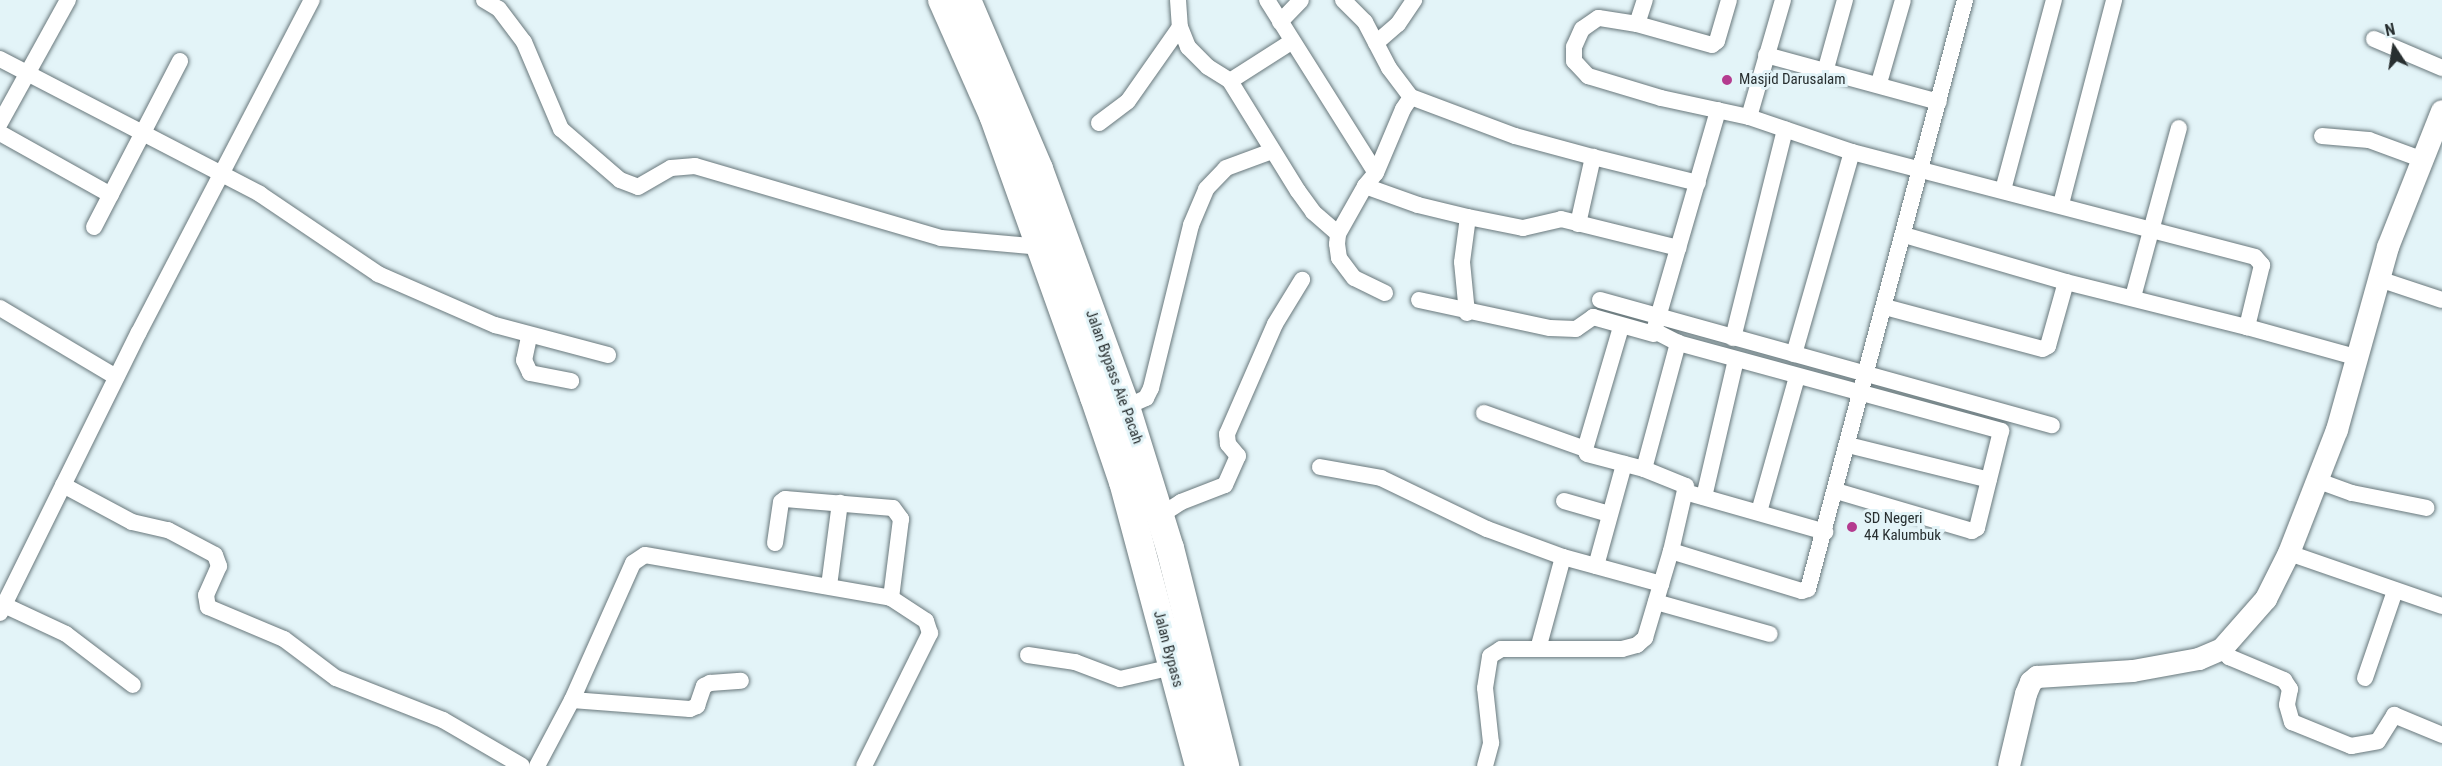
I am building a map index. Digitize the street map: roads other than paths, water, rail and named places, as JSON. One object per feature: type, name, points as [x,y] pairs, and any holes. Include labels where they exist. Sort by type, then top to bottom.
[{"type":"highway","name":"Jalan Bypass","points":[[942,0],[993,115],[1042,247],[1123,482],[1199,766]]},
{"type":"highway","name":"Jalan Bypass Aie Pacah","points":[[968,0],[1040,169],[1126,407],[1161,515],[1225,766]]},
{"type":"highway","points":[[1136,533],[1161,515]]},
{"type":"street","points":[[0,123],[26,72],[68,0]]},
{"type":"street","points":[[134,686],[66,634],[2,609],[116,377],[312,0]]},
{"type":"street","points":[[484,0],[499,9],[524,42],[561,129],[620,180],[638,187],[671,168],[695,166],[941,238],[1042,247]]},
{"type":"street","points":[[1178,0],[1180,27],[1188,47],[1230,81],[1272,151],[1313,212],[1338,234]]},
{"type":"street","points":[[1267,0],[1371,180],[1418,205],[1468,217],[1524,228],[1554,219],[1678,248]]},
{"type":"street","points":[[1280,22],[1301,0]]},
{"type":"street","points":[[1343,0],[1365,22],[1411,97],[1515,136],[1698,183]]},
{"type":"street","points":[[1376,43],[1398,24],[1414,0]]},
{"type":"street","points":[[1637,24],[1645,0]]},
{"type":"street","points":[[1729,0],[1717,41],[1712,45],[1608,17],[1590,22],[1574,47],[1574,61],[1582,72],[1661,98],[1749,117],[1852,152],[2061,204],[2259,260],[2262,272],[2247,327]]},
{"type":"street","points":[[1749,117],[1783,0]]},
{"type":"street","points":[[1825,72],[1845,0]]},
{"type":"street","points":[[1879,83],[1903,0]]},
{"type":"street","points":[[1671,551],[1805,591],[1825,532],[1923,171],[1965,0]]},
{"type":"street","points":[[2003,190],[2054,0]]},
{"type":"street","points":[[2061,204],[2114,0]]},
{"type":"street","points":[[1099,123],[1128,101],[1180,27]]},
{"type":"street","points":[[2374,39],[2442,68]]},
{"type":"street","points":[[1230,81],[1292,42]]},
{"type":"street","points":[[1766,55],[1825,72],[1879,83],[1939,102]]},
{"type":"street","points":[[0,60],[273,202],[311,231],[378,274],[529,337],[608,354]]},
{"type":"street","points":[[94,226],[180,61]]},
{"type":"street","points":[[1385,293],[1368,287],[1345,269],[1339,258],[1338,234],[1371,180],[1402,109],[1411,97]]},
{"type":"street","points":[[1656,326],[1718,110]]},
{"type":"street","points":[[2009,766],[2026,694],[2037,676],[2154,669],[2222,649],[2266,599],[2289,553],[2337,430],[2359,358],[2379,279],[2421,159],[2442,111]]},
{"type":"street","points":[[1733,338],[1785,129]]},
{"type":"street","points":[[2133,297],[2179,129]]},
{"type":"street","points":[[0,133],[111,195]]},
{"type":"street","points":[[2322,136],[2369,140],[2421,159]]},
{"type":"street","points":[[1126,407],[1146,398],[1151,388],[1188,235],[1206,189],[1226,168],[1272,151]]},
{"type":"street","points":[[1794,354],[1852,152]]},
{"type":"street","points":[[1578,224],[1593,157]]},
{"type":"street","points":[[1467,313],[1462,262],[1468,217]]},
{"type":"street","points":[[1904,235],[2066,282],[2133,297],[2359,358]]},
{"type":"street","points":[[2379,279],[2442,300]]},
{"type":"street","points":[[1161,515],[1181,502],[1225,485],[1238,456],[1228,444],[1227,435],[1275,324],[1302,280]]},
{"type":"street","points":[[1885,308],[2043,349],[2048,346],[2066,282]]},
{"type":"street","points":[[1419,300],[1467,313],[1551,328],[1576,329],[1593,317],[1621,327],[1656,326],[1733,338],[1794,354],[1866,377],[2052,425]]},
{"type":"street","points":[[1600,300],[1656,326],[1678,343],[1862,395],[2001,431],[1977,528],[1972,531],[1836,490]]},
{"type":"street","points":[[0,308],[116,377]]},
{"type":"street","points":[[1485,766],[1491,744],[1485,688],[1490,656],[1501,649],[1622,649],[1636,645],[1645,638],[1671,551],[1685,492],[1684,483],[1644,469],[1587,454],[1585,449],[1621,327]]},
{"type":"street","points":[[529,337],[524,360],[530,373],[571,381]]},
{"type":"street","points":[[1644,469],[1678,343]]},
{"type":"street","points":[[1704,497],[1736,360]]},
{"type":"street","points":[[1760,512],[1797,376]]},
{"type":"street","points":[[1484,412],[1585,449]]},
{"type":"street","points":[[1848,445],[1989,480]]},
{"type":"street","points":[[1596,566],[1624,464]]},
{"type":"street","points":[[1320,467],[1381,478],[1487,529],[1563,557],[1661,584]]},
{"type":"street","points":[[2316,480],[2352,493],[2427,508]]},
{"type":"street","points":[[63,485],[132,522],[168,530],[215,555],[219,566],[206,596],[208,608],[284,639],[336,678],[443,720],[522,766]]},
{"type":"street","points":[[1685,492],[1825,532]]},
{"type":"street","points":[[775,543],[785,499],[893,508],[900,515],[891,598]]},
{"type":"street","points":[[1564,501],[1609,514]]},
{"type":"street","points":[[829,586],[840,503]]},
{"type":"street","points":[[2289,553],[2442,606]]},
{"type":"street","points":[[537,766],[572,700],[638,557],[651,555],[891,598],[926,621],[930,633],[864,766]]},
{"type":"street","points":[[1538,649],[1563,557]]},
{"type":"street","points":[[2365,678],[2395,591]]},
{"type":"street","points":[[1656,602],[1770,634]]},
{"type":"street","points":[[2222,649],[2229,657],[2284,680],[2290,689],[2287,705],[2292,722],[2351,746],[2378,741],[2394,716],[2442,735]]},
{"type":"street","points":[[1028,655],[1075,662],[1120,679],[1173,667]]},
{"type":"street","points":[[572,700],[690,709],[698,705],[704,686],[710,683],[741,681]]},
{"type":"place","name":"Masjid Darusalam","points":[[1727,80]]},
{"type":"place","name":"SD Negeri 44 Kalumbuk","points":[[1852,527]]}]
